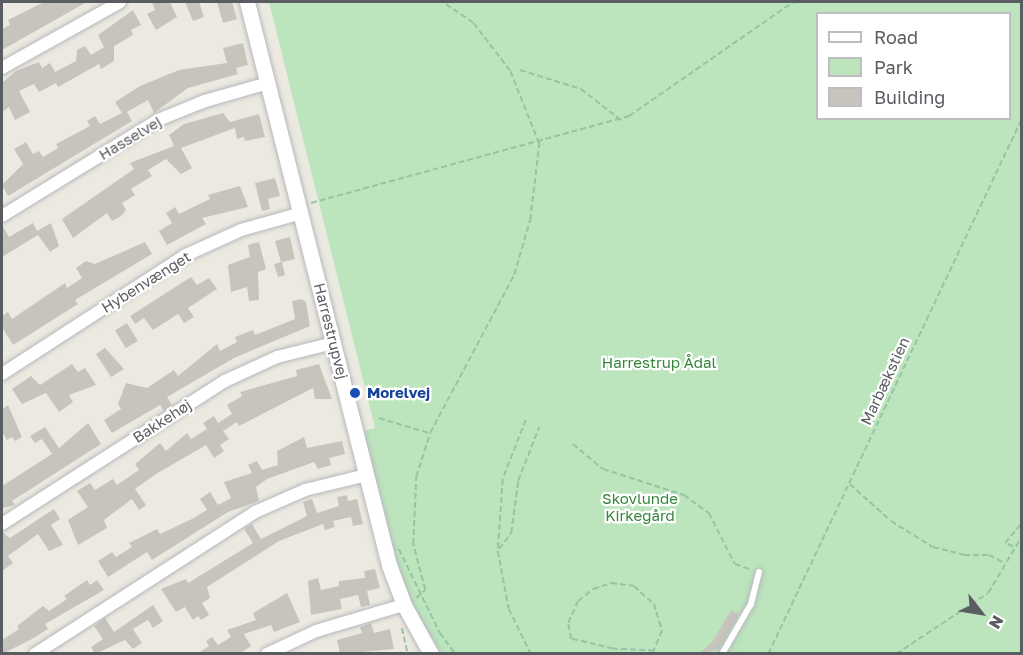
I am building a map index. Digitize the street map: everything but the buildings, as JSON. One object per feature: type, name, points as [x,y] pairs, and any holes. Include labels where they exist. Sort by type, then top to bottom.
[{"type":"street","points":[[2,68],[120,2]]},
{"type":"street","name":"Harrestrupvej","points":[[247,2],[268,83],[307,205],[333,343],[400,607],[431,654]]},
{"type":"street","name":"Hasselvej","points":[[2,216],[158,120],[205,101],[268,83]]},
{"type":"street","name":"Hybenvænget","points":[[2,374],[186,255],[241,230],[307,205]]},
{"type":"street","name":"Bakkehøj","points":[[2,524],[225,381],[277,357],[333,343]]},
{"type":"street","points":[[35,654],[255,512],[305,490],[367,475]]},
{"type":"street","points":[[267,654],[316,631],[400,607]]},
{"type":"lane","points":[[722,654],[747,613],[759,572]]},
{"type":"path","points":[[420,596],[425,590],[413,544],[412,508],[430,433],[514,275],[530,220],[539,144],[510,71],[473,23],[442,2]]},
{"type":"path","points":[[307,205],[621,120],[792,2]]},
{"type":"path","points":[[520,70],[581,89],[621,120]]},
{"type":"path","name":"Marbækstien","points":[[768,654],[1022,118]]},
{"type":"path","points":[[379,418],[430,433]]},
{"type":"path","points":[[526,420],[503,479],[498,551],[509,609],[531,654]]},
{"type":"path","points":[[498,551],[511,533],[518,481],[539,427]]},
{"type":"path","points":[[573,444],[594,464],[614,474],[662,484],[684,495],[709,513],[735,564],[759,572]]},
{"type":"path","points":[[849,483],[891,521],[933,547],[964,555],[989,555],[1003,562]]},
{"type":"path","points":[[1013,547],[1005,543],[1022,523]]},
{"type":"path","points":[[1017,528],[1019,539]]},
{"type":"path","points":[[896,654],[988,593],[1003,562],[1022,536]]},
{"type":"path","points":[[396,542],[420,596],[455,654]]},
{"type":"path","points":[[611,583],[641,590],[662,622],[659,644],[646,653],[574,642],[568,623],[578,601],[593,588],[611,583]]},
{"type":"path","points":[[400,607],[408,654]]},
{"type":"green space","name":"Harrestrup Ådal","points":[[269,2],[1021,2],[1021,653],[441,653],[411,607],[395,563],[363,431],[375,428]]},
{"type":"place","name":"Morelvej","points":[[355,393]]},
{"type":"park label","name":"Skovlunde Kirkegård","points":[[640,506]]}]
